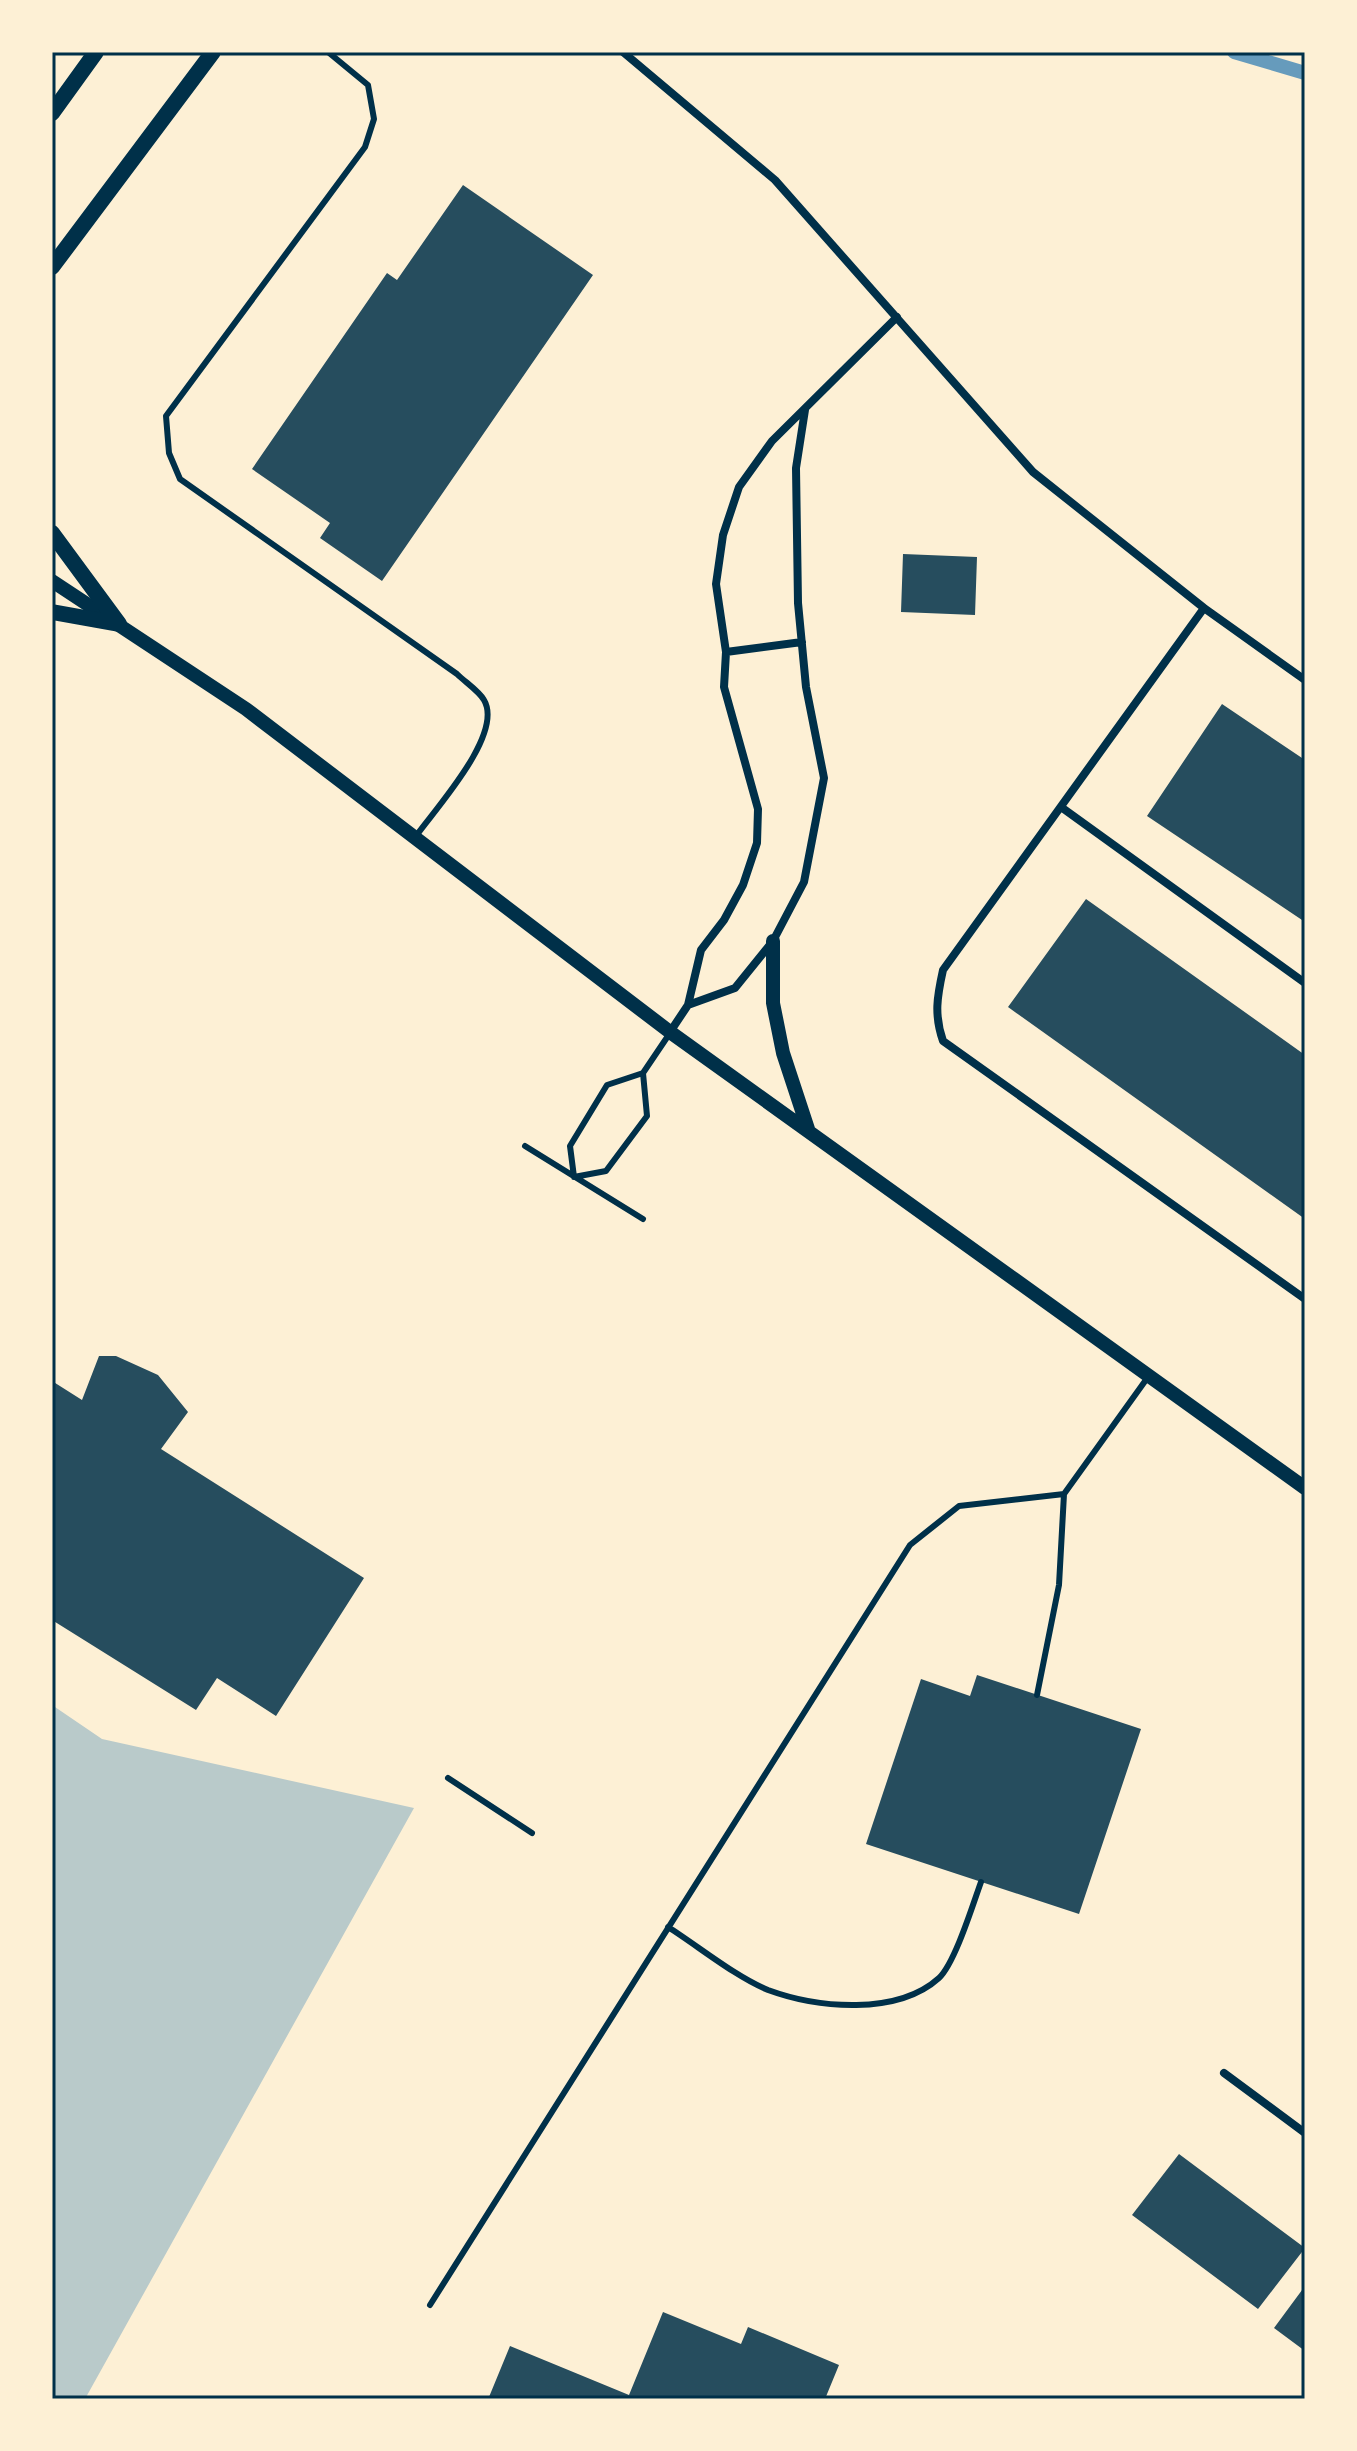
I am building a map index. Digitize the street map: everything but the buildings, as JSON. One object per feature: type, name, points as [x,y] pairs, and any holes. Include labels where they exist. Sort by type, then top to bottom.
[{"type":"main road","points":[[52,113],[96,52]]},
{"type":"main road","points":[[52,267],[213,52]]},
{"type":"main road","points":[[52,533],[119,624]]},
{"type":"main road","points":[[52,612],[119,624]]},
{"type":"street","points":[[623,52],[775,180],[1033,472],[1204,608],[1305,680]]},
{"type":"street","points":[[670,1032],[688,1005],[701,950],[724,920],[743,885],[757,843],[758,809],[724,687],[726,652],[716,584],[723,535],[739,487],[772,441],[897,317]]},
{"type":"street","points":[[688,1005],[735,988],[773,941],[804,882],[824,778],[806,687],[802,642],[796,468],[805,410]]},
{"type":"street","points":[[52,581],[246,709],[670,1032],[1305,1488]]},
{"type":"street","points":[[1204,608],[943,970],[935,1004],[943,1041],[1305,1299]]},
{"type":"street","points":[[726,652],[802,642]]},
{"type":"street","points":[[1061,807],[1305,983]]},
{"type":"street","points":[[773,941],[773,1003],[783,1053],[808,1129]]},
{"type":"street","points":[[1224,2073],[1305,2133]]},
{"type":"lane","points":[[328,52],[368,85],[374,119],[365,147],[166,416],[169,453],[180,479],[457,674],[485,701],[489,724],[482,744],[416,836]]},
{"type":"lane","points":[[574,1177],[570,1146],[607,1085],[643,1073],[670,1032]]},
{"type":"lane","points":[[574,1177],[606,1171],[647,1116],[643,1073]]},
{"type":"lane","points":[[525,1146],[643,1219]]},
{"type":"lane","points":[[1037,1695],[1059,1585],[1064,1494],[1148,1377]]},
{"type":"lane","points":[[430,2305],[910,1545],[959,1506],[1064,1494]]},
{"type":"lane","points":[[448,1778],[532,1833]]},
{"type":"lane","points":[[668,1927],[766,1989],[821,2004],[896,2001],[940,1977],[968,1922],[981,1882]]},
{"type":"shaded area","points":[[52,1705],[102,1739],[414,1808],[85,2399],[52,2399]]},
{"type":"waterway","points":[[1234,52],[1305,73]]}]
